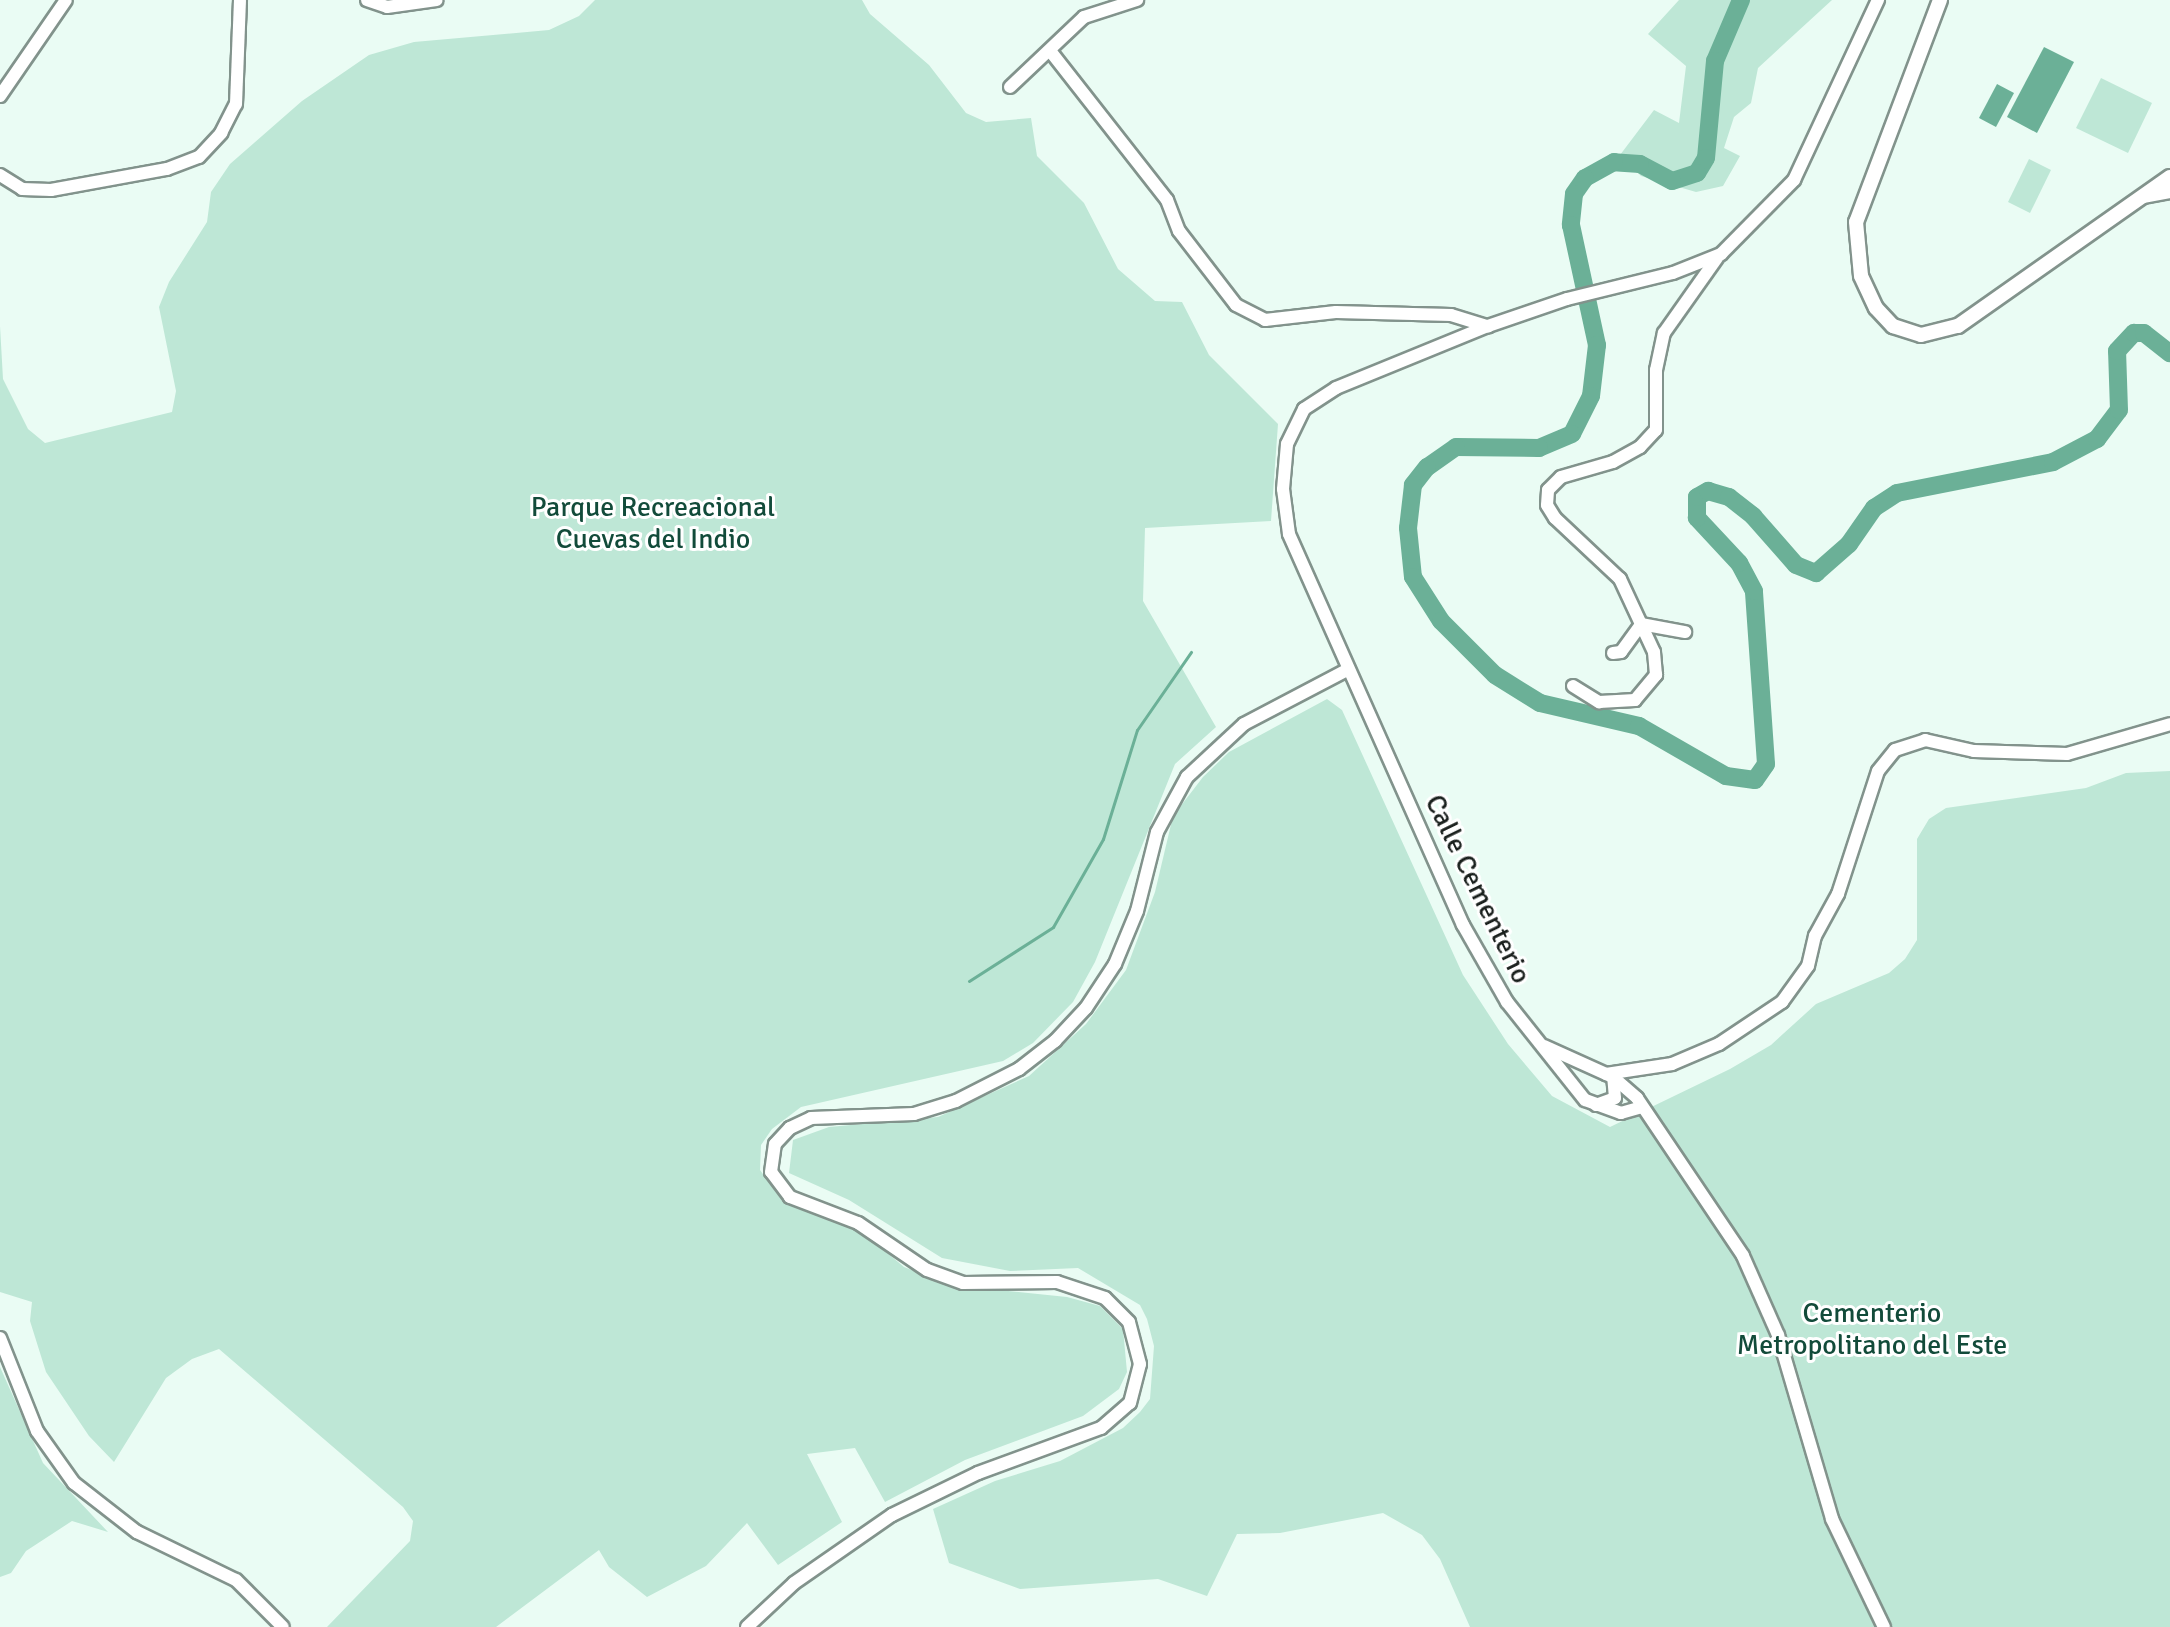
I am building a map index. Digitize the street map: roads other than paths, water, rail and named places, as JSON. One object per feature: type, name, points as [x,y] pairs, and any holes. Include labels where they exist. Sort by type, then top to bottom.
[{"type":"street","points":[[0,96],[66,0]]},
{"type":"street","points":[[0,175],[22,189],[51,190],[167,169],[199,157],[221,133],[236,104],[240,0]]},
{"type":"street","points":[[367,0],[387,7],[437,0]]},
{"type":"street","points":[[1010,87],[1051,52],[1084,17],[1137,0]]},
{"type":"street","points":[[1573,686],[1599,702],[1635,700],[1646,692],[1656,675],[1654,652],[1620,579],[1555,518],[1547,505],[1548,490],[1561,477],[1613,462],[1640,447],[1656,430],[1656,370],[1664,333],[1719,255],[1794,180],[1878,0]]},
{"type":"street","points":[[1940,0],[1856,222],[1861,276],[1884,318],[1914,334],[1943,333],[2144,196],[2153,185],[2170,177]]},
{"type":"street","points":[[1051,52],[1167,200],[1179,231],[1236,305],[1265,320],[1336,312],[1399,313],[1451,315],[1488,326]]},
{"type":"street","points":[[2144,196],[2170,191]]},
{"type":"street","name":"Calle Cementerio","points":[[1596,1105],[1536,1042],[1463,925],[1347,670],[1286,524],[1284,473],[1292,431],[1304,409],[1324,395],[1488,326],[1567,299],[1639,281],[1719,255]]},
{"type":"street","points":[[1641,624],[1685,632]]},
{"type":"street","points":[[1613,653],[1621,652],[1641,624]]},
{"type":"street","points":[[747,1627],[824,1560],[892,1515],[961,1480],[1111,1421],[1130,1403],[1140,1364],[1129,1322],[1105,1298],[1057,1282],[963,1283],[927,1270],[858,1223],[790,1197],[771,1172],[775,1144],[790,1128],[811,1118],[914,1114],[956,1101],[1019,1069],[1055,1041],[1096,996],[1115,964],[1137,911],[1157,832],[1187,777],[1244,724],[1347,670]]},
{"type":"street","points":[[1610,1076],[1672,1064],[1719,1044],[1782,1002],[1808,966],[1815,936],[1838,894],[1878,771],[1895,750],[1925,740],[1974,751],[2067,754],[2170,724]]},
{"type":"street","points":[[1536,1042],[1610,1076],[1642,1107],[1764,1295],[1832,1519],[1884,1627]]},
{"type":"street","points":[[1596,1105],[1615,1098],[1610,1076]]},
{"type":"street","points":[[1596,1105],[1621,1113],[1642,1107]]},
{"type":"street","points":[[0,1338],[37,1431],[74,1483],[137,1532],[225,1572],[283,1627]]},
{"type":"waterway","points":[[1741,0],[1715,61],[1706,158],[1697,173],[1672,181],[1640,164],[1614,162],[1585,178],[1574,194],[1571,225],[1597,345],[1591,396],[1572,434],[1539,448],[1456,447],[1427,467],[1413,485],[1408,528],[1413,577],[1441,621],[1495,675],[1540,703],[1639,726],[1726,776],[1755,780],[1766,764],[1754,591],[1739,563],[1697,518],[1697,497],[1708,491],[1729,497],[1753,516],[1796,565],[1816,573],[1849,544],[1874,508],[1897,493],[2053,462],[2097,439],[2119,410],[2117,351],[2134,333],[2144,333],[2170,353]]},
{"type":"waterway","points":[[969,981],[1053,927],[1103,839],[1137,730],[1191,652]]},
{"type":"park label","name":"Parque Recreacional Cuevas del Indio","points":[[653,523]]},
{"type":"park label","name":"Cementerio Metropolitano del Este","points":[[1872,1329]]}]
